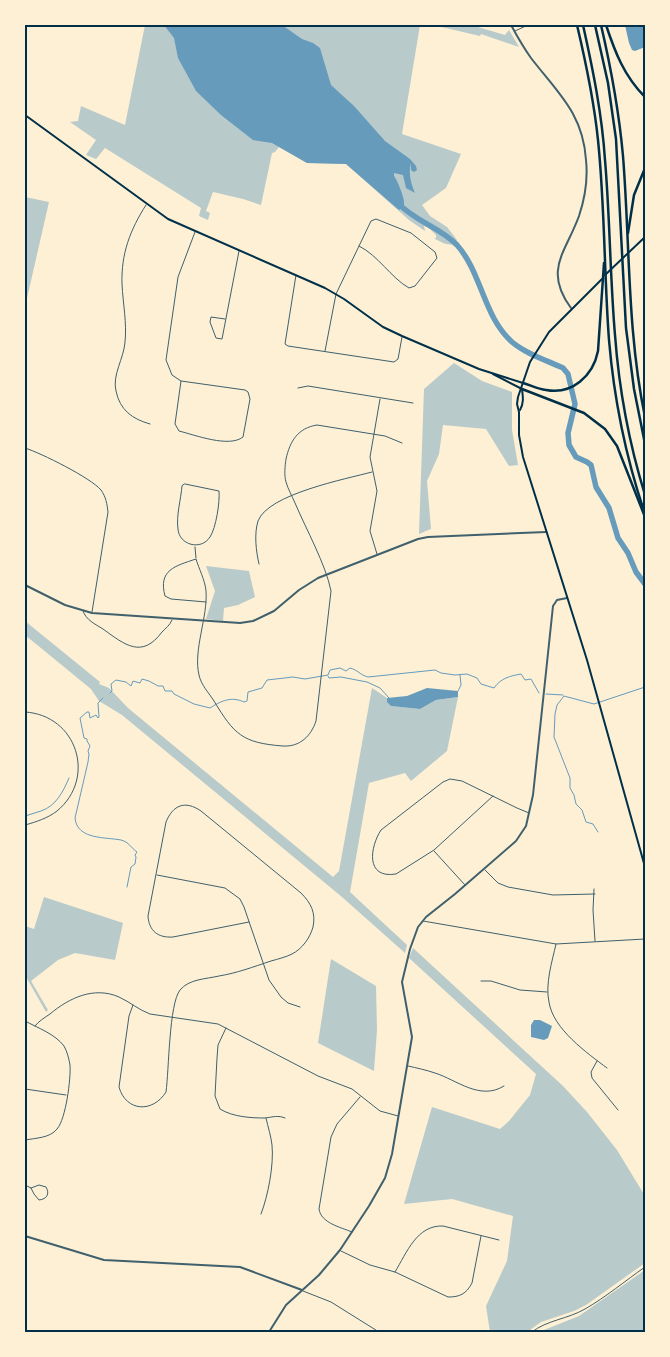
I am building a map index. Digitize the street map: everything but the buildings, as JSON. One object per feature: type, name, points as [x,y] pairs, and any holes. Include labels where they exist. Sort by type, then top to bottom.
[{"type":"highway","points":[[577,25],[596,121],[601,178],[608,325],[614,382],[628,455],[645,515]]},
{"type":"highway","points":[[583,25],[596,86],[604,141],[618,367],[628,430],[645,495]]},
{"type":"highway","points":[[596,25],[608,83],[616,140],[628,347],[645,444]]},
{"type":"highway","points":[[601,25],[619,119],[624,163],[633,340],[645,417]]},
{"type":"highway","points":[[606,25],[622,67],[631,82],[645,97]]},
{"type":"highway","points":[[627,239],[634,196],[645,168]]},
{"type":"highway","points":[[523,382],[547,390],[566,389],[576,385],[588,375],[597,358],[605,254]]},
{"type":"highway","points":[[522,389],[582,412],[602,426],[616,443],[645,515]]},
{"type":"main road","points":[[25,115],[170,220],[296,274],[336,294],[383,327],[491,373],[505,382],[522,389]]},
{"type":"main road","points":[[645,237],[548,332],[530,362],[517,404],[522,449],[599,704],[645,867]]},
{"type":"main road","points":[[491,373],[523,382]]},
{"type":"main road","points":[[519,412],[524,397],[522,389]]},
{"type":"street","points":[[511,25],[529,55],[568,103],[577,121],[583,141],[587,173],[584,199],[579,216],[559,259],[558,270],[560,289],[571,308]]},
{"type":"street","points":[[515,32],[528,25]]},
{"type":"street","points":[[146,204],[132,230],[124,254],[122,285],[126,320],[125,345],[115,382],[116,390],[125,411],[133,418],[150,424]]},
{"type":"street","points":[[325,351],[336,294],[359,246],[371,221],[375,219],[412,233],[435,252],[436,258],[415,286],[410,288],[372,254],[359,246]]},
{"type":"street","points":[[181,381],[175,424],[179,431],[218,441],[238,441],[243,437],[250,399],[248,392],[181,381],[172,374],[166,360],[178,277],[196,232]]},
{"type":"street","points":[[225,319],[211,317],[210,322],[216,338],[222,339],[239,250]]},
{"type":"street","points":[[296,274],[285,344],[288,346],[396,362],[402,336]]},
{"type":"street","points":[[298,388],[308,386],[413,403]]},
{"type":"street","points":[[378,554],[370,531],[377,491],[370,457],[380,398]]},
{"type":"street","points":[[196,546],[196,559],[205,582],[206,602],[198,666],[202,684],[232,728],[244,738],[276,745],[292,746],[301,742],[313,730],[316,721],[331,598],[330,586],[326,575],[285,481],[285,462],[291,442],[302,430],[317,425],[385,436],[402,443]]},
{"type":"street","points":[[25,448],[90,481],[101,490],[105,497],[108,512],[92,613]]},
{"type":"street","points":[[259,564],[257,545],[258,521],[263,512],[292,496],[325,484],[372,472]]},
{"type":"street","points":[[185,484],[219,491],[213,531],[209,539],[196,546],[189,544],[181,538],[178,530],[182,486],[185,484]]},
{"type":"street","points":[[25,585],[65,605],[92,613],[240,623],[274,611],[309,584],[326,575],[410,541],[428,537],[546,532]]},
{"type":"street","points":[[196,559],[168,571],[163,588],[165,596],[171,599],[206,602]]},
{"type":"street","points":[[269,1332],[286,1305],[319,1275],[340,1250],[385,1178],[392,1154],[412,1037],[402,982],[413,938],[422,921],[465,886],[516,840],[526,826],[530,813],[553,606],[557,600],[567,598]]},
{"type":"street","points":[[83,611],[86,618],[121,642],[136,648],[153,643],[173,618]]},
{"type":"street","points":[[25,712],[47,717],[63,728],[73,744],[78,764],[76,784],[67,800],[56,812],[48,817],[25,825]]},
{"type":"street","points":[[493,796],[434,850],[396,874],[388,875],[376,869],[372,862],[375,844],[381,830],[443,782],[450,779],[462,781],[530,813]]},
{"type":"street","points":[[133,1006],[129,1016],[119,1087],[122,1097],[129,1104],[146,1107],[162,1099],[166,1092],[173,1017],[177,996],[186,984],[243,971],[293,954],[308,939],[314,920],[313,910],[309,901],[201,811],[194,806],[185,805],[177,807],[169,814],[166,822],[148,916],[152,930],[165,938],[249,922]]},
{"type":"street","points":[[434,850],[465,886]]},
{"type":"street","points":[[484,869],[498,883],[508,887],[553,895],[595,894]]},
{"type":"street","points":[[157,875],[225,888],[240,900],[274,989],[288,1003],[300,1007]]},
{"type":"street","points":[[594,889],[595,942]]},
{"type":"street","points":[[422,921],[556,944],[645,939]]},
{"type":"street","points":[[556,944],[548,992],[548,1002],[555,1020],[566,1033],[608,1068]]},
{"type":"street","points":[[482,981],[490,981],[520,990],[548,992]]},
{"type":"street","points":[[35,1026],[65,1002],[87,994],[114,996],[150,1014],[207,1022],[226,1028],[318,1076],[352,1089],[380,1111],[398,1117]]},
{"type":"street","points":[[25,1021],[57,1039],[64,1047],[70,1063],[62,1122],[51,1134],[25,1140]]},
{"type":"street","points":[[226,1028],[218,1045],[214,1096],[216,1103],[220,1109],[231,1114],[266,1118],[279,1116],[285,1118]]},
{"type":"street","points":[[597,1060],[591,1072],[592,1078],[618,1110]]},
{"type":"street","points":[[407,1066],[436,1073],[465,1087],[485,1092],[498,1090],[504,1086]]},
{"type":"street","points":[[25,1089],[67,1095]]},
{"type":"street","points":[[352,1232],[324,1220],[320,1216],[319,1209],[331,1137],[337,1124],[360,1096]]},
{"type":"street","points":[[262,1214],[272,1156],[272,1144],[266,1118]]},
{"type":"street","points":[[25,1185],[31,1188],[40,1200],[47,1197],[46,1187],[39,1185],[31,1188]]},
{"type":"street","points":[[395,1272],[419,1234],[433,1225],[499,1240]]},
{"type":"street","points":[[25,1236],[104,1260],[234,1266],[249,1270],[330,1302],[379,1332]]},
{"type":"street","points":[[340,1250],[370,1265],[395,1272],[448,1297],[456,1297],[468,1290],[472,1283],[480,1236]]},
{"type":"street","points":[[532,1332],[541,1325],[570,1316],[584,1309],[645,1267]]},
{"type":"shaded area","points":[[145,25],[420,25],[402,134],[461,154],[446,188],[422,205],[430,216],[447,227],[457,240],[456,243],[448,244],[434,238],[436,238],[436,235],[428,227],[424,226],[425,231],[409,220],[346,164],[307,163],[279,147],[272,153],[261,205],[213,192],[206,211],[210,213],[208,220],[199,216],[201,208],[105,148],[96,159],[86,155],[96,140],[70,122],[78,121],[81,106],[125,125]]},
{"type":"shaded area","points":[[433,25],[471,25],[505,35],[509,30],[519,47],[481,34],[480,36]]},
{"type":"shaded area","points":[[25,197],[49,202],[25,307]]},
{"type":"shaded area","points":[[454,363],[482,381],[512,392],[512,430],[518,465],[509,466],[486,429],[443,425],[439,454],[427,481],[431,529],[419,534],[424,389]]},
{"type":"shaded area","points":[[206,566],[249,571],[255,597],[238,605],[224,608],[223,621],[206,619],[215,591]]},
{"type":"shaded area","points":[[25,621],[100,682],[99,684],[109,688],[128,708],[333,877],[339,871],[372,688],[387,698],[391,706],[420,709],[436,700],[458,697],[447,751],[411,781],[405,773],[369,783],[350,892],[407,945],[405,953],[342,897],[122,715],[99,701],[91,689],[25,635]]},
{"type":"shaded area","points":[[44,897],[123,923],[115,960],[75,953],[58,960],[31,981],[48,1010],[46,1012],[25,975],[25,926],[34,929]]},
{"type":"shaded area","points":[[413,948],[563,1086],[587,1112],[617,1150],[645,1196],[645,1263],[586,1305],[541,1322],[527,1332],[490,1332],[486,1306],[507,1261],[513,1216],[452,1199],[404,1204],[432,1107],[500,1129],[530,1095],[536,1074],[409,958]]},
{"type":"shaded area","points":[[331,959],[376,986],[377,1030],[374,1071],[318,1043]]},
{"type":"shaded area","points":[[645,1270],[645,1332],[539,1332],[579,1316]]},
{"type":"water","points":[[164,25],[282,25],[302,39],[313,43],[320,48],[331,85],[354,106],[385,141],[410,159],[416,166],[417,170],[414,172],[411,170],[411,163],[410,171],[411,182],[415,193],[406,188],[403,175],[394,173],[404,201],[403,207],[399,210],[346,164],[307,163],[272,143],[253,140],[221,115],[196,91],[178,58],[174,38]]},
{"type":"water","points":[[625,25],[645,25],[645,47],[635,51],[632,50]]},
{"type":"water","points":[[427,688],[458,691],[458,697],[436,700],[420,709],[391,706],[387,702],[387,698],[407,696]]},
{"type":"water","points":[[534,1020],[540,1020],[552,1026],[548,1038],[544,1040],[531,1037],[531,1025]]},
{"type":"waterway","points":[[398,203],[412,215],[443,233],[457,245],[472,268],[488,307],[502,332],[518,346],[563,368],[568,374],[575,404],[568,433],[569,445],[576,457],[591,465],[596,487],[609,508],[618,538],[628,553],[636,572],[645,584]]},
{"type":"waterway","points":[[110,693],[112,691],[111,684],[116,680],[126,682],[131,686],[133,681],[140,683],[142,679],[158,686],[163,686],[165,691],[172,691],[174,694],[194,704],[210,708],[226,700],[247,701],[248,692],[262,688],[267,680],[293,677],[305,679],[328,675],[330,670],[340,668],[346,671],[350,668],[368,677],[435,670],[455,675],[467,674],[477,678],[481,684],[494,688],[506,678],[521,674],[525,680],[531,679],[539,693]]},
{"type":"waterway","points":[[458,691],[461,685],[460,675]]},
{"type":"waterway","points":[[328,676],[329,678],[341,677],[367,682],[380,688],[390,699]]},
{"type":"waterway","points":[[598,832],[593,824],[586,822],[570,788],[570,778],[554,737],[557,705],[564,696],[594,704],[645,687]]},
{"type":"waterway","points":[[546,694],[563,695]]},
{"type":"waterway","points":[[103,698],[98,703],[98,718],[96,715],[90,718],[89,712],[80,718],[84,738],[87,739],[90,746],[75,818],[77,825],[86,834],[124,841],[137,852],[135,864],[131,867],[127,887]]},
{"type":"waterway","points":[[25,816],[51,806],[69,778]]}]
